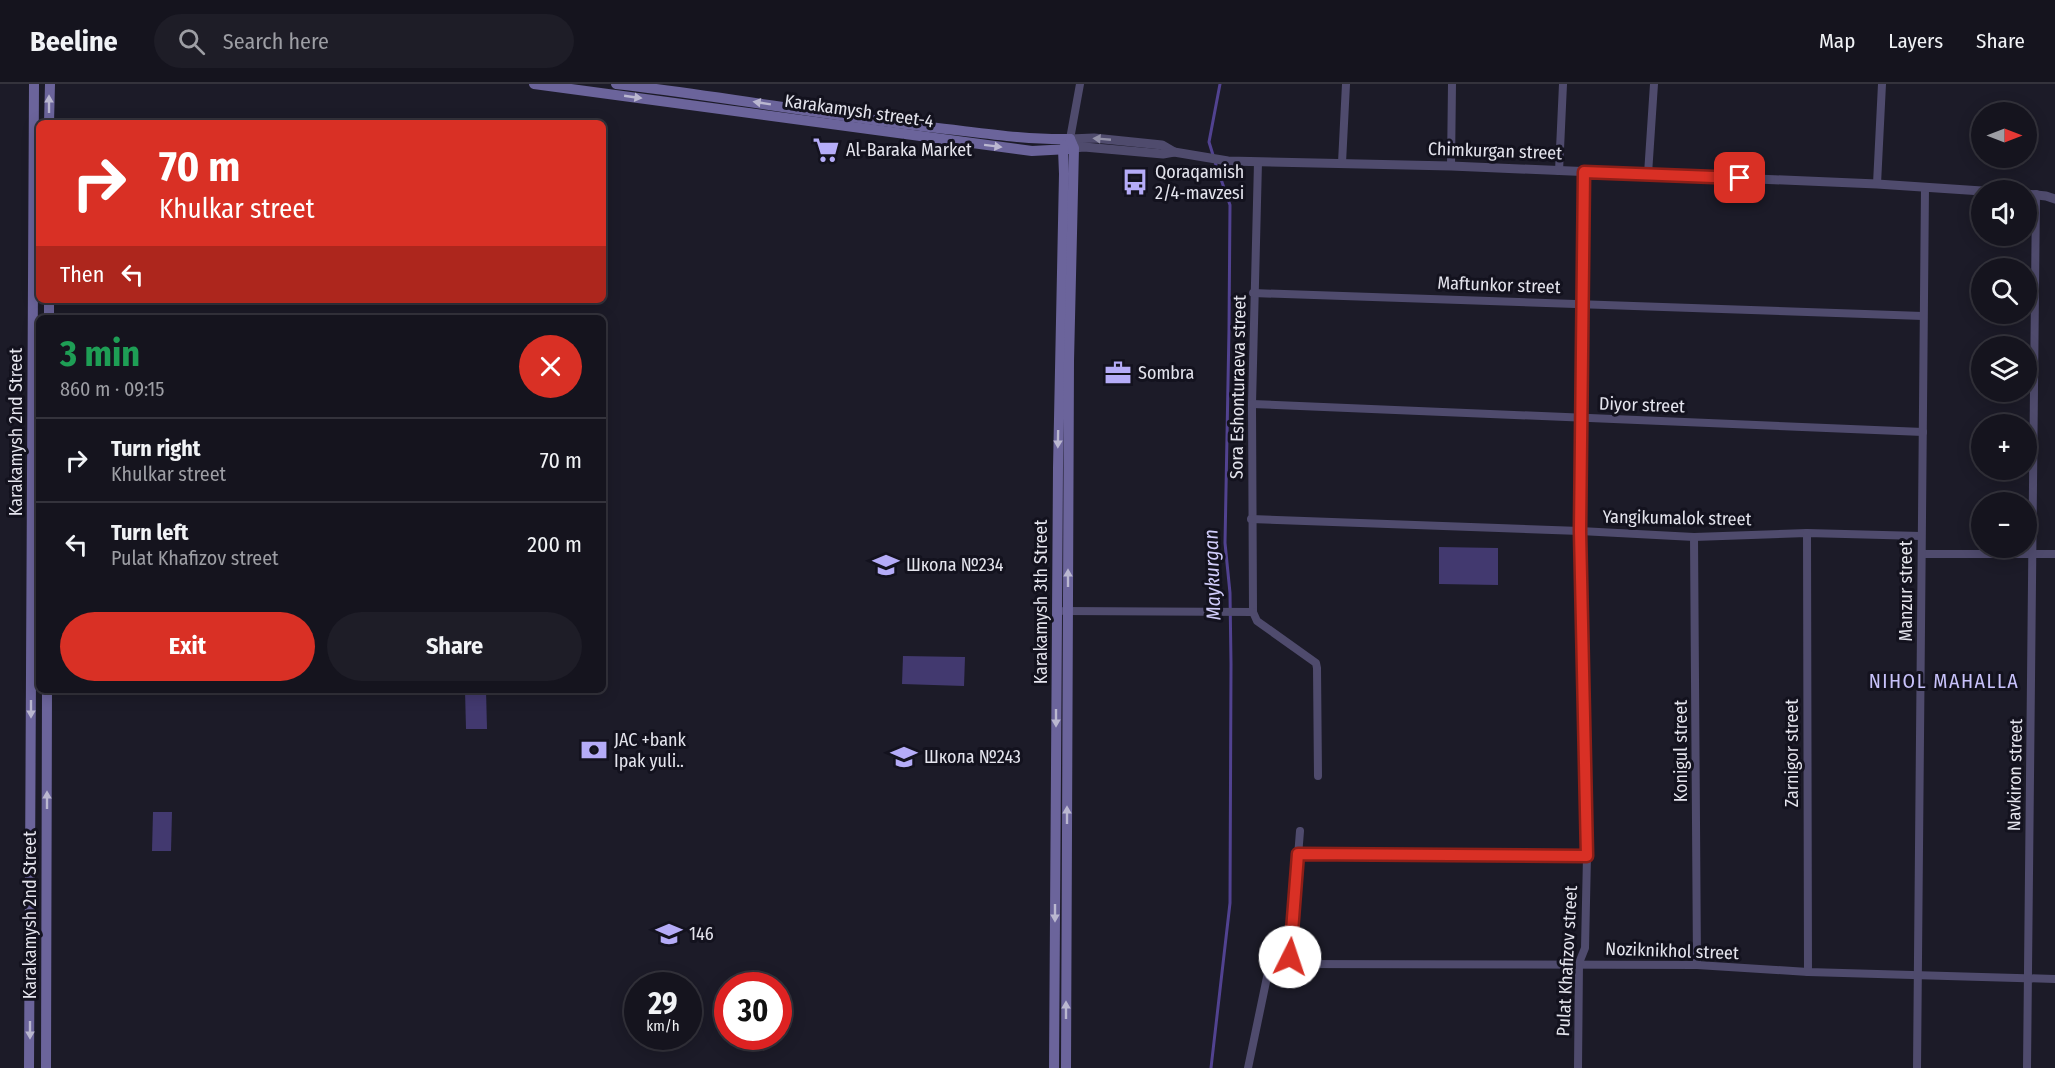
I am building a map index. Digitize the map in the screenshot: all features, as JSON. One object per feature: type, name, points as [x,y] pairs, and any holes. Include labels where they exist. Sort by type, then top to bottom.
[{"type":"main road","name":"Karakamysh 2nd Street","points":[[29,1068],[36,540],[34,84]]},
{"type":"main road","points":[[49,120],[50,84]]},
{"type":"main road","name":"Karakamysh street-4","points":[[534,84],[1032,151],[1069,145]]},
{"type":"main road","name":"Karakamysh street-4","points":[[616,84],[889,122],[1045,139],[1069,145]]},
{"type":"main road","name":"Karakamysh 3th Street","points":[[1066,1068],[1063,611],[1058,468],[1064,174],[1069,145]]},
{"type":"main road","name":"Karakamysh 3th Street","points":[[1054,1068],[1063,611]]},
{"type":"main road","name":"Karakamysh 2nd Street","points":[[46,1068],[47,693]]},
{"type":"main road","points":[[30,996],[46,996]]},
{"type":"street","name":"Karakamysh 3th Street","points":[[1069,145],[1080,84]]},
{"type":"street","points":[[1342,163],[1346,84]]},
{"type":"street","points":[[1451,166],[1452,84]]},
{"type":"street","points":[[1559,171],[1563,84]]},
{"type":"street","points":[[1648,174],[1654,84]]},
{"type":"street","points":[[1877,184],[1882,84]]},
{"type":"street","name":"Chimkurgan street","points":[[1069,145],[1163,154],[1174,152],[1212,159],[1258,162],[1451,166],[1877,184],[1971,190]]},
{"type":"street","name":"Sora Eshonturaeva street","points":[[1253,612],[1251,519],[1253,293],[1258,162]]},
{"type":"street","name":"Pulat Khafizov street","points":[[1578,1068],[1579,963],[1585,948],[1587,856],[1580,531],[1584,172]]},
{"type":"street","name":"Manzur street","points":[[1917,1068],[1925,187]]},
{"type":"street","points":[[2037,195],[2055,199]]},
{"type":"street","name":"Navkiron street","points":[[2031,246],[2032,492]]},
{"type":"street","name":"Maftunkor street","points":[[1253,293],[1923,316]]},
{"type":"street","name":"Diyor street","points":[[1252,404],[1923,432]]},
{"type":"street","name":"Yangikumalok street","points":[[1251,519],[1694,537],[1807,533],[1922,536]]},
{"type":"street","name":"Zarnigor street","points":[[1807,533],[1808,972]]},
{"type":"street","name":"Konigul street","points":[[1694,537],[1697,965]]},
{"type":"street","points":[[1922,554],[1971,554]]},
{"type":"street","points":[[2037,554],[2055,554]]},
{"type":"street","name":"Navkiron street","points":[[2027,1068],[2032,558]]},
{"type":"street","points":[[1063,611],[1253,612],[1257,621],[1316,663],[1318,776]]},
{"type":"street","points":[[1248,1068],[1268,976],[1276,966],[1287,963],[1290,957],[1300,831]]},
{"type":"street","points":[[1298,854],[1587,856]]},
{"type":"street","name":"Noziknikhol street","points":[[1287,963],[1697,965],[1808,972],[2055,979]]},
{"type":"shaded area","points":[[1439,547],[1498,548],[1498,585],[1439,584]]},
{"type":"shaded area","points":[[903,656],[965,657],[964,686],[902,684]]},
{"type":"shaded area","points":[[465,693],[486,693],[487,729],[466,729]]},
{"type":"shaded area","points":[[153,812],[172,812],[171,851],[152,851]]},
{"type":"waterway","name":"Maykurgan","points":[[1213,155],[1209,142],[1220,84]]},
{"type":"waterway","name":"Maykurgan","points":[[1211,1068],[1230,903],[1231,664],[1230,593],[1225,543],[1230,205],[1215,162]]},
{"type":"place","name":"Al-Baraka Market","points":[[826,150]]},
{"type":"place","name":"Qoraqamish 2/4-mavzesi","points":[[1135,182]]},
{"type":"place","name":"Sombra","points":[[1118,373]]},
{"type":"place","name":"Школа №234","points":[[886,565]]},
{"type":"place","name":"JAC +bank Ipak yuli..","points":[[594,750]]},
{"type":"place","name":"Школа №243","points":[[904,757]]},
{"type":"place","name":"146","points":[[669,934]]},
{"type":"district","name":"NIHOL MAHALLA","points":[[1944,681]]},
{"type":"route","points":[[1290,957],[1298,854],[1587,856],[1580,531],[1584,172],[1740,178]]}]
